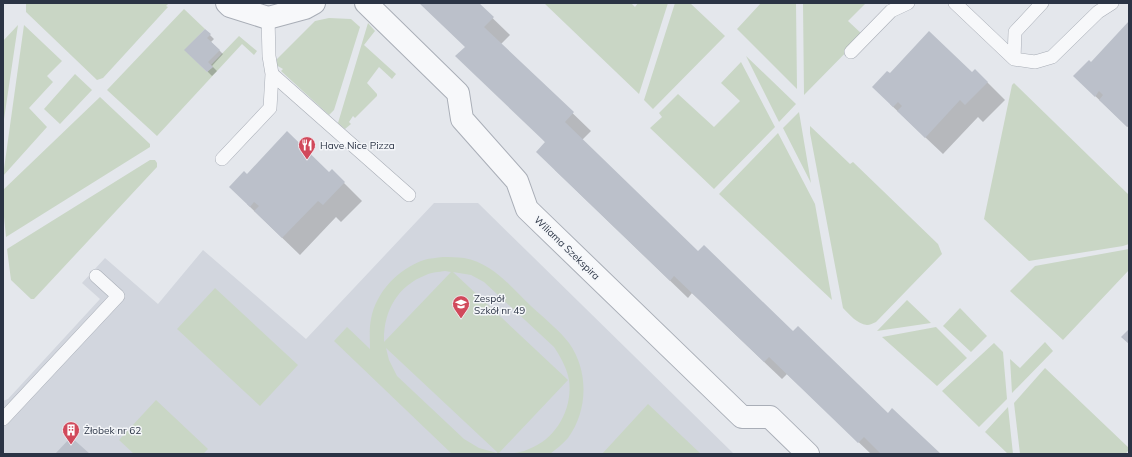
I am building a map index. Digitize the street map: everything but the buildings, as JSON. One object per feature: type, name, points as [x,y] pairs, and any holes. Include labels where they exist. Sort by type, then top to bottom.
[{"type":"street","points":[[229,4],[268,18],[306,8],[314,3]]},
{"type":"street","name":"Wiliama Szekspira","points":[[366,3],[458,93],[462,119],[517,181],[527,209],[742,417],[770,417],[808,454]]},
{"type":"lane","points":[[851,52],[890,11],[908,3]]},
{"type":"lane","points":[[955,3],[1014,59],[1035,62],[1052,57],[1098,12],[1112,3]]},
{"type":"lane","points":[[1014,59],[1015,32],[1042,3]]},
{"type":"lane","points":[[222,159],[270,108],[272,74],[269,56],[268,18]]},
{"type":"lane","points":[[272,74],[409,195]]},
{"type":"lane","points":[[3,419],[118,296],[96,276]]},
{"type":"shaded area","name":"Zespół Szkół nr 49","points":[[434,203],[478,203],[734,454],[3,454],[3,401],[8,399],[100,299],[82,283],[105,258],[158,304],[203,250],[306,339]]},
{"type":"green space","points":[[26,3],[169,3],[166,6],[168,7],[103,78],[97,80],[26,12]]},
{"type":"green space","points":[[544,3],[631,3],[635,7],[638,3],[668,3],[639,94]]},
{"type":"green space","points":[[675,3],[690,3],[725,36],[653,109],[644,100]]},
{"type":"green space","points":[[761,3],[796,3],[797,89],[737,29]]},
{"type":"green space","points":[[803,3],[866,3],[848,21],[863,35],[804,95]]},
{"type":"green space","points":[[184,9],[205,29],[185,50],[207,72],[213,67],[211,65],[239,36],[257,51],[254,55],[242,44],[157,136],[107,90]]},
{"type":"green space","points":[[329,18],[351,19],[360,27],[334,110],[329,115],[281,71],[283,69],[276,65],[275,61],[315,21]]},
{"type":"green space","points":[[368,23],[375,31],[364,45],[396,74],[392,79],[379,67],[367,83],[377,94],[377,96],[355,118],[353,116],[349,122],[351,124],[345,129],[338,123]]},
{"type":"green space","points":[[18,25],[3,126],[3,41]]},
{"type":"green space","points":[[24,25],[62,61],[47,76],[53,82],[29,108],[47,127],[3,176]]},
{"type":"green space","points":[[746,56],[796,104],[779,122]]},
{"type":"green space","points":[[741,62],[775,127],[714,189],[650,128],[662,117],[659,113],[678,94],[714,127],[740,101],[721,83]]},
{"type":"green space","points":[[75,74],[92,90],[60,124],[44,109]]},
{"type":"green space","points":[[1014,83],[1129,195],[1129,244],[1029,261],[984,219],[1012,85]]},
{"type":"green space","points":[[100,97],[150,144],[150,147],[6,237],[3,190]]},
{"type":"green space","points":[[799,112],[811,183],[783,128]]},
{"type":"green space","points":[[810,126],[850,164],[853,162],[938,244],[942,254],[876,322],[869,325],[857,321],[843,308],[810,133]]},
{"type":"green space","points":[[778,133],[815,204],[832,300],[719,194]]},
{"type":"green space","points":[[150,160],[155,160],[157,167],[34,299],[31,299],[11,280],[7,249]]},
{"type":"green space","points":[[1129,249],[1129,270],[1063,340],[1010,291],[1035,266]]},
{"type":"green space","points":[[441,257],[464,258],[484,265],[493,271],[509,284],[561,334],[576,354],[583,378],[584,391],[579,416],[575,427],[568,438],[550,454],[452,454],[334,341],[347,327],[370,349],[371,319],[383,291],[405,269],[424,260]],"holes":[[[445,271],[451,272],[384,342],[386,320],[394,301],[400,293],[416,280],[431,273]],[[453,272],[471,275],[484,282],[554,347],[567,371],[570,391],[568,402],[561,422],[555,430],[539,444],[522,452],[506,454],[499,453],[568,380]],[[386,348],[497,453],[479,448],[464,439],[397,376],[389,360]]]},
{"type":"green space","points":[[215,288],[298,365],[260,406],[177,329]]},
{"type":"green space","points":[[907,300],[931,323],[877,331]]},
{"type":"green space","points":[[960,308],[987,336],[971,352],[943,326]]},
{"type":"green space","points":[[936,327],[967,358],[937,386],[882,337]]},
{"type":"green space","points":[[1045,342],[1053,351],[1012,393],[1010,359],[1020,368]]},
{"type":"green space","points":[[994,343],[1003,352],[1007,399],[979,427],[942,391]]},
{"type":"green space","points":[[1045,368],[1129,448],[1129,452],[1128,451],[1125,454],[1020,454],[1014,403]]},
{"type":"green space","points":[[156,400],[208,449],[203,454],[134,454],[119,440]]},
{"type":"green space","points":[[648,404],[701,454],[602,454]]},
{"type":"green space","points":[[1008,407],[1013,454],[1008,454],[985,432]]},
{"type":"place","name":"Have Nice Pizza","points":[[307,160]]},
{"type":"place","name":"Zespół Szkół nr 49","points":[[461,319]]},
{"type":"place","name":"Żłobek nr 62","points":[[71,445]]}]
